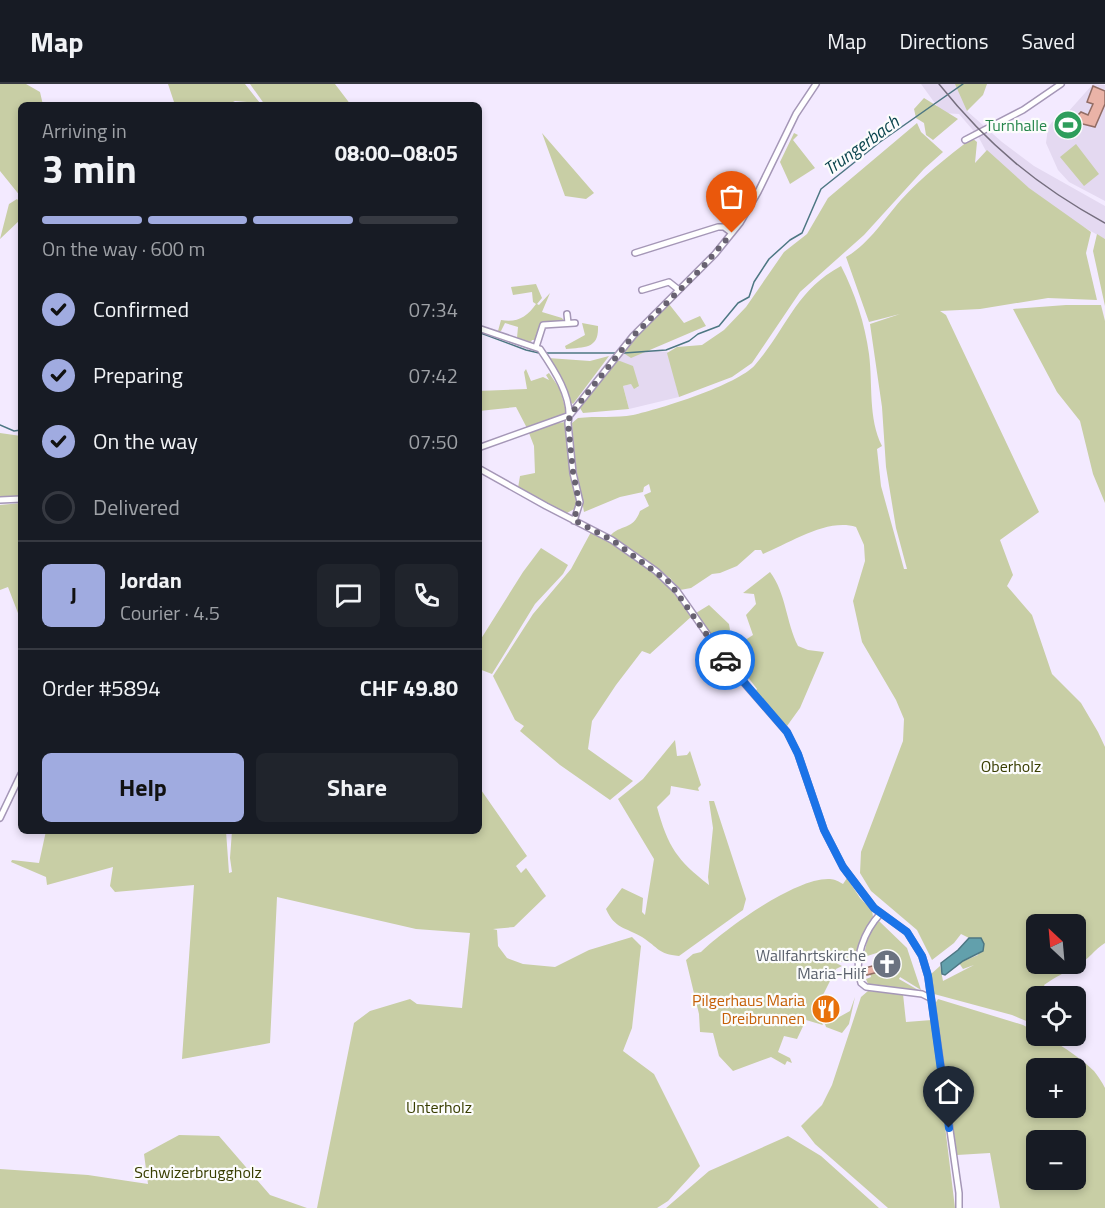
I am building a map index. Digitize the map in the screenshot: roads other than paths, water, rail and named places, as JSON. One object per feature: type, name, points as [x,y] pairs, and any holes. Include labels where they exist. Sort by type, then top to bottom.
[{"type":"street","points":[[574,520],[579,502],[573,472],[568,423],[570,415],[633,336],[715,254],[732,233],[746,214],[796,114],[816,84]]},
{"type":"street","points":[[965,140],[1023,110],[1060,84]]},
{"type":"street","points":[[634,253],[718,227],[724,227],[732,233]]},
{"type":"street","points":[[642,290],[669,282],[679,290]]},
{"type":"street","points":[[567,314],[568,323]]},
{"type":"street","points":[[538,348],[542,326],[575,323]]},
{"type":"street","points":[[482,329],[538,348],[562,388],[570,415]]},
{"type":"street","points":[[482,447],[570,415]]},
{"type":"street","points":[[482,470],[612,540],[656,571],[677,591],[731,668],[787,732],[798,754],[833,850],[855,886],[880,913],[907,932],[927,969],[959,1208]]},
{"type":"street","points":[[0,500],[18,499]]},
{"type":"street","points":[[0,818],[18,780]]},
{"type":"street","points":[[880,913],[867,932],[861,948],[858,963],[861,983],[866,987],[922,994],[930,998]]},
{"type":"water","points":[[969,938],[981,938],[984,944],[983,951],[963,961],[945,975],[942,974],[941,963]]},
{"type":"waterway","name":"Trungerbach","points":[[624,353],[666,350],[719,326],[738,303],[749,297],[754,282],[769,259],[790,240],[802,233],[821,189],[880,142],[963,84]]},
{"type":"waterway","name":"Trungerbach","points":[[482,334],[539,353]]},
{"type":"waterway","name":"Trungerbach","points":[[544,353],[615,353]]},
{"type":"waterway","name":"Trungerbach","points":[[0,425],[18,430]]},
{"type":"railway","points":[[939,84],[976,126],[1014,162],[1057,194],[1105,223]]},
{"type":"place","name":"Turnhalle","points":[[1068,125]]},
{"type":"place","name":"Wallfahrtskirche Maria-Hilf","points":[[887,964]]},
{"type":"place","name":"Pilgerhaus Maria Dreibrunnen","points":[[826,1009]]},
{"type":"park label","name":"Oberholz","points":[[1011,766]]},
{"type":"park label","name":"Unterholz","points":[[439,1107]]},
{"type":"park label","name":"Schwizerbruggholz","points":[[198,1172]]}]
